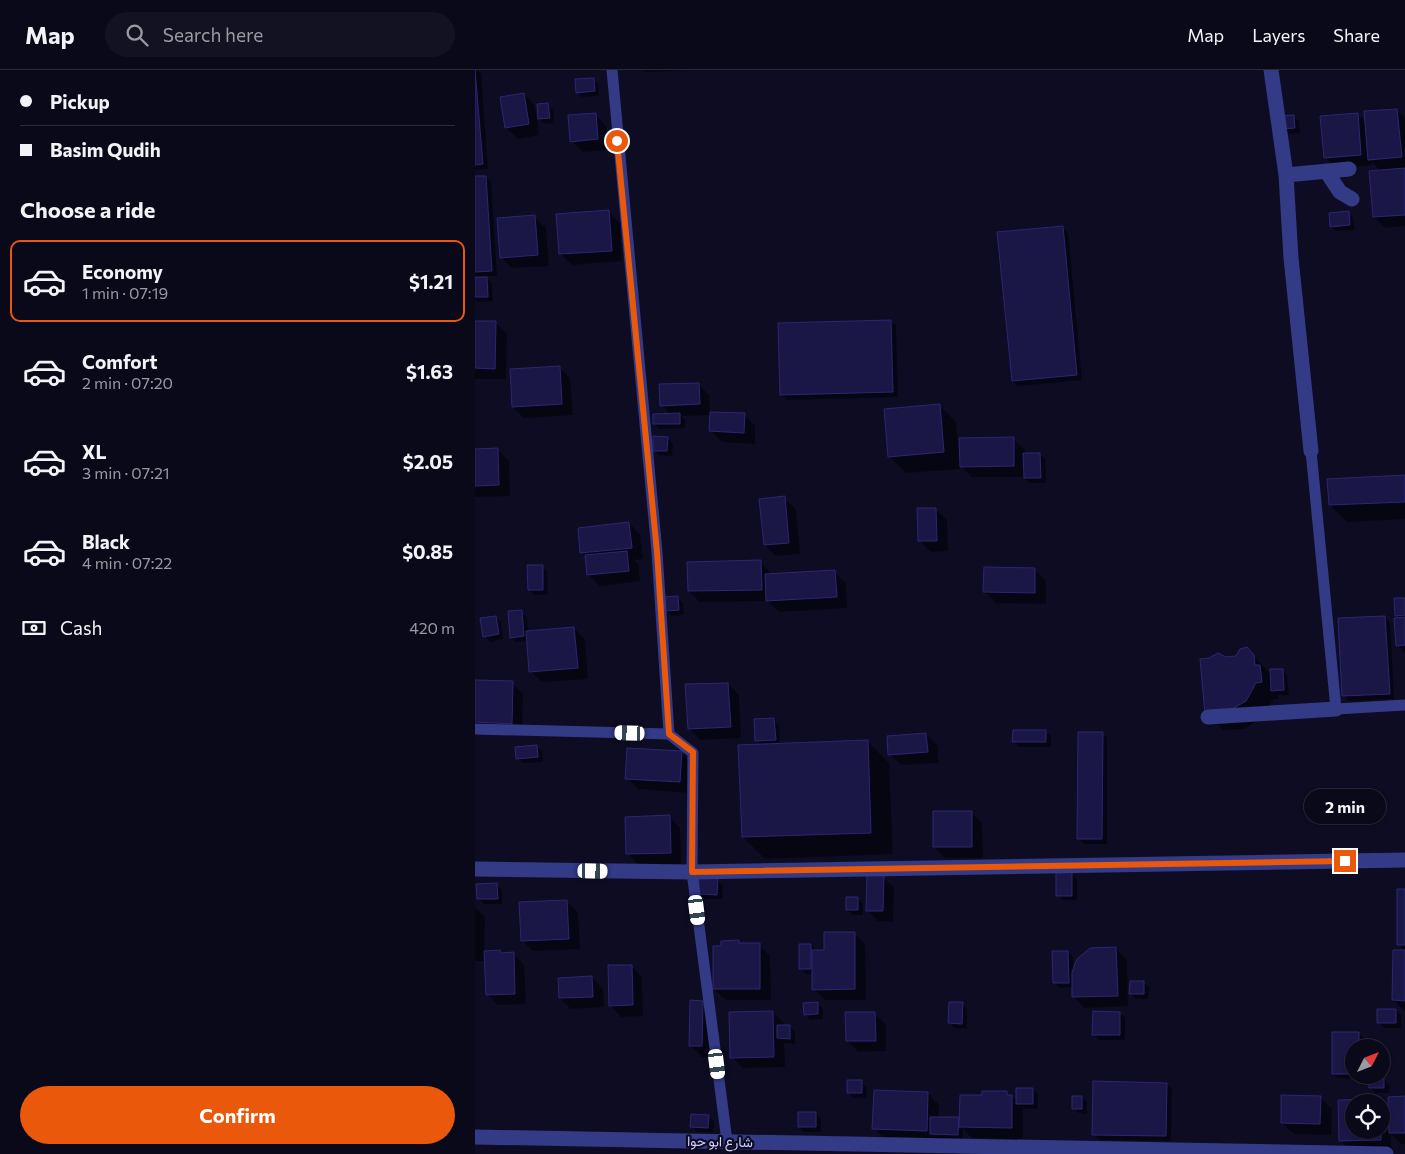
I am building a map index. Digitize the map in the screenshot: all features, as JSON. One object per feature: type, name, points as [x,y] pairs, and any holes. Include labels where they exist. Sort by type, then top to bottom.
[{"type":"street","points":[[1271,70],[1286,175],[1291,258],[1311,450]]},
{"type":"street","points":[[1286,175],[1349,168]]},
{"type":"street","points":[[1326,171],[1340,192],[1352,199]]},
{"type":"street","points":[[1208,718],[1336,709]]},
{"type":"street","points":[[475,869],[692,872],[1405,860]]},
{"type":"street","name":"شارع ابو حوا","points":[[475,1137],[1386,1154]]},
{"type":"lane","points":[[612,70],[657,552],[669,734]]},
{"type":"lane","points":[[1311,450],[1336,709],[1405,705]]},
{"type":"lane","points":[[475,729],[669,734],[693,752],[692,872],[727,1141]]},
{"type":"building","points":[[475,70],[483,164],[475,165]]},
{"type":"building","points":[[594,78],[595,91],[576,93],[575,79]]},
{"type":"building","points":[[524,93],[529,124],[505,128],[500,97]]},
{"type":"building","points":[[548,103],[550,118],[538,119],[537,104]]},
{"type":"building","points":[[1397,109],[1402,157],[1368,160],[1364,111]]},
{"type":"building","points":[[596,113],[598,139],[570,142],[568,115]]},
{"type":"building","points":[[1358,113],[1361,155],[1324,158],[1320,116]]},
{"type":"building","points":[[1294,115],[1295,128],[1281,129],[1280,116]]},
{"type":"building","points":[[1405,168],[1405,215],[1373,217],[1369,171]]},
{"type":"building","points":[[475,176],[486,176],[492,271],[475,272]]},
{"type":"building","points":[[609,210],[612,251],[559,254],[556,214]]},
{"type":"building","points":[[1349,211],[1350,225],[1330,227],[1329,213]]},
{"type":"building","points":[[535,215],[538,255],[500,258],[497,218]]},
{"type":"building","points":[[1063,226],[1077,375],[1012,381],[997,232]]},
{"type":"building","points":[[475,277],[487,277],[488,297],[475,297]]},
{"type":"building","points":[[891,320],[893,392],[780,395],[778,323]]},
{"type":"building","points":[[475,321],[496,321],[495,369],[475,368]]},
{"type":"building","points":[[560,366],[562,404],[512,407],[510,369]]},
{"type":"building","points":[[699,383],[700,404],[660,406],[659,384]]},
{"type":"building","points":[[940,404],[944,452],[888,457],[884,409]]},
{"type":"building","points":[[710,412],[745,413],[744,433],[709,431]]},
{"type":"building","points":[[680,413],[680,424],[653,424],[653,414]]},
{"type":"building","points":[[653,436],[668,437],[667,451],[653,451]]},
{"type":"building","points":[[1014,437],[1014,466],[960,467],[959,438]]},
{"type":"building","points":[[498,448],[499,485],[475,486],[475,449]]},
{"type":"building","points":[[1023,453],[1040,453],[1041,478],[1024,478]]},
{"type":"building","points":[[1405,475],[1405,502],[1329,505],[1327,479]]},
{"type":"building","points":[[785,496],[789,543],[764,545],[759,499]]},
{"type":"building","points":[[917,508],[936,508],[937,541],[918,541]]},
{"type":"building","points":[[629,522],[632,548],[580,553],[578,528]]},
{"type":"building","points":[[627,551],[629,571],[587,575],[585,555]]},
{"type":"building","points":[[761,560],[762,590],[688,591],[687,562]]},
{"type":"building","points":[[527,565],[543,565],[543,590],[528,590]]},
{"type":"building","points":[[984,567],[1035,568],[1035,593],[983,592]]},
{"type":"building","points":[[835,570],[837,597],[766,601],[765,574]]},
{"type":"building","points":[[678,596],[679,610],[665,611],[664,597]]},
{"type":"building","points":[[1394,598],[1405,598],[1405,615],[1395,616]]},
{"type":"building","points":[[522,610],[524,636],[510,638],[508,611]]},
{"type":"building","points":[[496,616],[499,634],[483,637],[480,618]]},
{"type":"building","points":[[1385,616],[1390,694],[1342,696],[1338,618]]},
{"type":"building","points":[[1405,617],[1405,645],[1396,646],[1394,618]]},
{"type":"building","points":[[574,627],[578,668],[529,672],[526,631]]},
{"type":"building","points":[[1247,647],[1254,655],[1255,665],[1260,665],[1262,682],[1256,683],[1246,701],[1227,712],[1205,714],[1200,659],[1209,658],[1218,653],[1226,657],[1236,656],[1240,649]]},
{"type":"building","points":[[1270,669],[1283,669],[1284,690],[1271,691]]},
{"type":"building","points":[[475,680],[513,681],[512,724],[475,722]]},
{"type":"building","points":[[728,683],[731,727],[688,729],[685,684]]},
{"type":"building","points":[[774,718],[776,740],[755,741],[754,719]]},
{"type":"building","points":[[1013,730],[1046,730],[1046,742],[1012,742]]},
{"type":"building","points":[[1078,732],[1103,732],[1102,839],[1077,839]]},
{"type":"building","points":[[926,733],[928,752],[888,755],[887,736]]},
{"type":"building","points":[[868,740],[871,833],[742,837],[738,745]]},
{"type":"building","points":[[537,745],[538,757],[516,759],[515,747]]},
{"type":"building","points":[[627,748],[682,751],[680,782],[625,779]]},
{"type":"building","points":[[933,811],[972,811],[972,847],[933,847]]},
{"type":"building","points":[[670,815],[671,853],[626,854],[625,817]]},
{"type":"building","points":[[1072,872],[1072,896],[1056,896],[1056,873]]},
{"type":"building","points":[[867,875],[884,875],[883,911],[866,911]]},
{"type":"building","points":[[699,878],[718,878],[717,895],[698,894]]},
{"type":"building","points":[[497,883],[498,899],[477,899],[476,884]]},
{"type":"building","points":[[1397,889],[1405,889],[1405,945],[1397,945]]},
{"type":"building","points":[[846,897],[858,897],[858,910],[846,910]]},
{"type":"building","points":[[567,900],[569,939],[521,941],[519,902]]},
{"type":"building","points":[[824,932],[855,932],[855,989],[812,990],[812,950],[824,950]]},
{"type":"building","points":[[739,940],[739,943],[760,943],[760,989],[713,989],[713,946],[721,946],[721,941]]},
{"type":"building","points":[[799,944],[811,944],[811,969],[799,969]]},
{"type":"building","points":[[1116,947],[1118,996],[1072,997],[1072,972],[1077,959],[1090,948]]},
{"type":"building","points":[[500,950],[501,953],[514,952],[515,994],[486,995],[484,951]]},
{"type":"building","points":[[1393,950],[1405,950],[1405,1001],[1392,1000]]},
{"type":"building","points":[[1052,951],[1068,951],[1069,983],[1053,983]]},
{"type":"building","points":[[608,965],[632,965],[633,1005],[609,1006]]},
{"type":"building","points":[[592,976],[593,997],[559,998],[558,978]]},
{"type":"building","points":[[1130,981],[1144,981],[1144,994],[1129,994]]},
{"type":"building","points":[[690,1000],[703,1001],[702,1046],[689,1046]]},
{"type":"building","points":[[818,1002],[818,1014],[804,1015],[803,1003]]},
{"type":"building","points":[[949,1002],[963,1002],[962,1024],[948,1023]]},
{"type":"building","points":[[1377,1009],[1396,1009],[1396,1023],[1377,1023]]},
{"type":"building","points":[[773,1011],[774,1057],[730,1058],[729,1012]]},
{"type":"building","points":[[1093,1011],[1120,1012],[1120,1035],[1092,1035]]},
{"type":"building","points":[[845,1012],[875,1012],[876,1041],[846,1041]]},
{"type":"building","points":[[777,1025],[790,1025],[790,1039],[777,1038]]},
{"type":"building","points":[[1332,1032],[1359,1032],[1359,1039],[1345,1039],[1345,1074],[1332,1074]]},
{"type":"building","points":[[847,1080],[862,1080],[862,1093],[847,1093]]},
{"type":"building","points":[[1093,1081],[1167,1083],[1166,1136],[1092,1135]]},
{"type":"building","points":[[1369,1084],[1384,1084],[1384,1088],[1369,1088]]},
{"type":"building","points":[[1016,1088],[1033,1088],[1033,1104],[1016,1104]]},
{"type":"building","points":[[874,1090],[928,1092],[927,1131],[872,1129]]},
{"type":"building","points":[[982,1091],[1007,1091],[1007,1095],[1012,1095],[1012,1128],[959,1127],[960,1095],[982,1095]]},
{"type":"building","points":[[1281,1095],[1321,1096],[1320,1124],[1281,1123]]},
{"type":"building","points":[[1072,1096],[1082,1096],[1082,1109],[1072,1109]]},
{"type":"building","points":[[1405,1096],[1405,1133],[1390,1133],[1390,1097]]},
{"type":"building","points":[[1338,1100],[1345,1100],[1345,1139],[1381,1140],[1339,1141]]},
{"type":"building","points":[[798,1112],[816,1112],[816,1127],[798,1127]]},
{"type":"building","points":[[691,1114],[709,1115],[708,1128],[690,1127]]},
{"type":"building","points":[[930,1117],[959,1117],[958,1135],[930,1134]]},
{"type":"route","points":[[617,141],[657,552],[669,734],[693,752],[692,872],[1345,861]]}]
